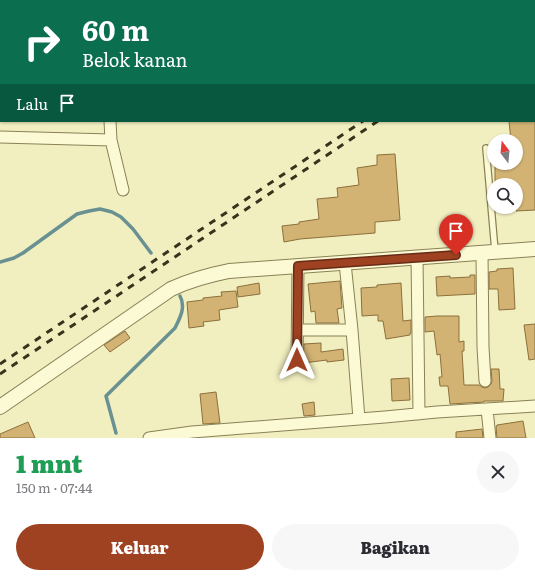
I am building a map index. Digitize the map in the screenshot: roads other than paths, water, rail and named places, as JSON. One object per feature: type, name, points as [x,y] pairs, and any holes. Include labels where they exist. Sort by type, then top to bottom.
[{"type":"street","points":[[110,122],[111,140],[122,190]]},
{"type":"street","points":[[0,137],[111,140]]},
{"type":"street","points":[[0,408],[151,302],[184,282],[229,271],[535,249]]},
{"type":"street","points":[[485,381],[483,347],[489,252]]},
{"type":"street","points":[[416,257],[419,414]]},
{"type":"street","points":[[345,263],[359,419]]},
{"type":"street","points":[[297,360],[298,266]]},
{"type":"street","points":[[298,330],[352,330]]},
{"type":"street","points":[[149,438],[419,414],[535,406]]},
{"type":"street","points":[[487,409],[490,438]]},
{"type":"lane","points":[[486,148],[489,252]]},
{"type":"waterway","points":[[0,262],[14,258],[23,253],[77,214],[100,209],[112,212],[121,217],[133,229],[151,253]]},
{"type":"waterway","points":[[116,433],[106,396],[175,328],[182,308],[182,300],[180,296]]},
{"type":"railway","points":[[0,364],[362,122]]},
{"type":"railway","points":[[0,374],[377,122]]}]
